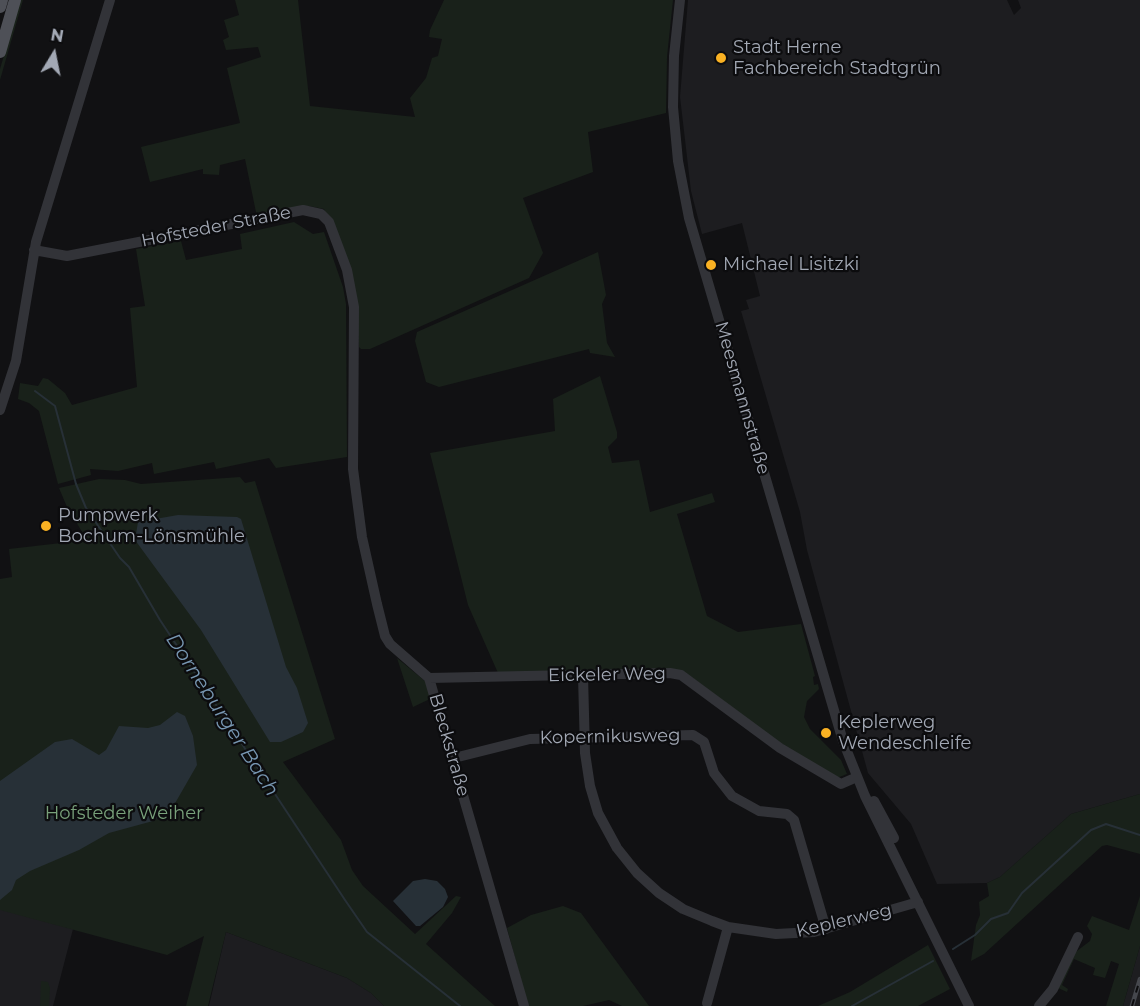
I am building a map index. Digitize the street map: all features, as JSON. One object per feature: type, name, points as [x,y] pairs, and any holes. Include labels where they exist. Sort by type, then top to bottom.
[{"type":"main road","points":[[0,7],[2,0]]},
{"type":"main road","points":[[0,52],[15,0]]},
{"type":"street","points":[[0,410],[16,361],[34,250],[110,0]]},
{"type":"street","name":"Meesmannstraße","points":[[680,0],[674,56],[673,107],[678,161],[689,218],[829,698],[860,782],[912,888],[936,944],[969,1006]]},
{"type":"street","name":"Hofsteder Straße","points":[[34,250],[68,256],[303,210],[321,214],[329,222],[338,243],[350,282],[354,307],[353,464]]},
{"type":"street","name":"Bleckstraße","points":[[353,464],[363,546],[385,636],[397,651],[429,678],[524,1006]]},
{"type":"street","name":"Keplerweg","points":[[583,675],[585,738],[594,799],[603,825],[617,848],[637,873],[659,893],[683,909],[728,927],[776,934],[802,933],[826,928],[918,902]]},
{"type":"street","name":"Eickeler Weg","points":[[429,678],[681,675],[780,748],[841,784],[860,782]]},
{"type":"street","name":"Kopernikusweg","points":[[454,758],[517,740],[693,735],[704,742],[714,772],[732,796],[759,811],[787,814],[794,820],[826,928]]},
{"type":"street","points":[[707,1003],[728,927]]},
{"type":"street","points":[[1039,1006],[1053,989],[1078,937]]},
{"type":"shaded area","points":[[688,0],[1007,0],[1014,15],[1021,8],[1018,0],[1140,0],[1140,794],[1071,814],[1000,877],[987,883],[937,884],[911,824],[868,773],[807,550],[800,512],[741,311],[749,309],[746,300],[760,296],[742,223],[702,234],[691,191],[680,97]]},
{"type":"shaded area","points":[[178,515],[241,519],[286,667],[297,688],[308,723],[303,732],[281,742],[270,742],[201,630],[135,540],[138,522]]},
{"type":"shaded area","name":"Hofsteder Weiher","points":[[177,712],[185,716],[193,736],[197,765],[174,805],[153,821],[109,833],[79,850],[30,871],[16,880],[12,890],[0,900],[0,781],[55,742],[72,739],[99,755],[106,750],[119,726],[148,728],[160,725]]},
{"type":"shaded area","points":[[425,879],[437,881],[445,889],[448,897],[443,907],[420,926],[416,926],[393,901],[413,881]]},
{"type":"shaded area","points":[[0,909],[73,929],[53,1006],[0,1006]]},
{"type":"shaded area","points":[[226,932],[347,978],[371,993],[384,1006],[209,1006]]},
{"type":"shaded area","points":[[1140,946],[1140,1006],[1123,1006]]},
{"type":"green space","points":[[20,0],[23,0],[0,80],[0,69]]},
{"type":"green space","points":[[235,0],[298,0],[310,106],[415,117],[410,98],[426,78],[432,58],[438,56],[442,39],[429,37],[444,0],[673,0],[667,57],[666,113],[588,132],[593,172],[523,198],[543,253],[529,278],[370,349],[361,349],[356,308],[324,209],[309,206],[257,217],[245,159],[220,165],[219,175],[203,174],[203,169],[150,182],[141,147],[240,123],[227,68],[261,57],[258,47],[226,50],[223,40],[229,37],[224,20],[239,15]]},
{"type":"green space","points":[[294,222],[313,234],[324,232],[343,287],[346,304],[347,457],[276,468],[269,458],[216,469],[214,462],[154,474],[152,463],[118,471],[90,469],[91,475],[58,484],[39,411],[29,403],[18,399],[20,383],[38,386],[43,378],[48,379],[65,393],[72,405],[137,387],[130,308],[145,306],[136,249],[181,241],[186,260],[242,249],[240,234]]},
{"type":"green space","points":[[598,252],[606,295],[602,304],[607,343],[615,357],[590,353],[589,349],[439,387],[426,382],[415,341],[417,332]]},
{"type":"green space","points":[[600,376],[617,432],[617,438],[608,447],[612,463],[639,460],[650,512],[712,493],[715,502],[677,514],[707,616],[738,632],[801,624],[815,676],[813,677],[814,685],[818,684],[819,689],[807,701],[804,717],[810,729],[841,760],[847,774],[837,778],[788,749],[690,676],[498,673],[468,605],[430,453],[555,431],[553,399]]},
{"type":"green space","points":[[240,477],[245,483],[255,481],[335,739],[283,762],[341,840],[352,870],[363,886],[415,934],[456,896],[461,897],[452,913],[426,944],[495,1006],[384,1006],[371,993],[347,978],[226,932],[208,1006],[186,1006],[204,936],[167,955],[0,910],[0,579],[12,577],[9,549],[87,540],[67,507],[59,488],[99,479],[125,480],[141,484]]},
{"type":"green space","points":[[397,658],[425,681],[432,698],[413,707]]},
{"type":"green space","points":[[1140,794],[1140,854],[1107,845],[1102,846],[984,954],[971,961],[976,925],[980,915],[979,902],[989,896],[987,883],[1000,877],[1071,814]]},
{"type":"green space","points":[[1140,896],[1140,946],[1123,1006],[1106,1006],[1119,964],[1111,961],[1105,978],[1093,975],[1095,968],[1074,959],[1062,985],[1068,989],[1067,992],[1058,988],[1073,954],[1090,941],[1092,934],[1087,926],[1092,916],[1129,930]]},
{"type":"green space","points":[[563,906],[581,913],[649,1006],[622,1006],[609,1000],[583,1006],[528,1006],[507,928],[531,915]]},
{"type":"green space","points":[[928,945],[950,989],[918,1006],[818,1006],[850,992]]},
{"type":"green space","points":[[41,981],[48,982],[50,988],[49,1006],[40,1006]]},
{"type":"waterway","name":"Dorneburger Bach","points":[[35,391],[55,406],[76,484],[86,508],[120,558],[129,567],[160,620],[367,932],[460,1006]]},
{"type":"waterway","name":"Dorneburger Bach","points":[[953,949],[975,935],[991,919],[1008,913],[1022,893],[1091,830],[1106,824],[1140,835]]},
{"type":"waterway","name":"Dorneburger Bach","points":[[852,1006],[933,961]]},
{"type":"railway","points":[[1132,1006],[1140,979]]},
{"type":"place","name":"Stadt Herne Fachbereich Stadtgrün","points":[[721,58]]},
{"type":"place","name":"Michael Lisitzki","points":[[711,265]]},
{"type":"place","name":"Pumpwerk Bochum-Lönsmühle","points":[[46,526]]},
{"type":"place","name":"Keplerweg Wendeschleife","points":[[826,733]]}]
